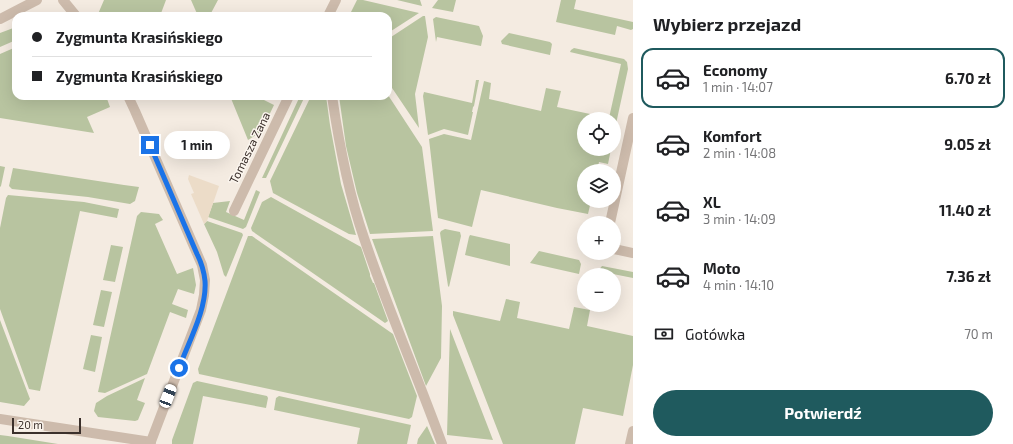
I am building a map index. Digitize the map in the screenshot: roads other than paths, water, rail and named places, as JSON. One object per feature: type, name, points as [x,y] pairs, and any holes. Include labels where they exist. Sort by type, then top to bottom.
[{"type":"street","points":[[14,12],[38,0]]},
{"type":"street","points":[[63,0],[73,12]]},
{"type":"street","points":[[330,12],[336,0]]},
{"type":"street","points":[[0,19],[12,13]]},
{"type":"street","points":[[0,419],[151,443],[201,310],[205,280],[202,265],[188,231],[130,100]]},
{"type":"street","name":"Tomasza Zana","points":[[234,212],[287,100]]},
{"type":"street","points":[[333,100],[344,168],[364,237],[399,336],[442,444]]},
{"type":"street","points":[[612,216],[633,118]]},
{"type":"street","points":[[621,250],[633,253]]},
{"type":"street","points":[[630,444],[633,432]]}]
